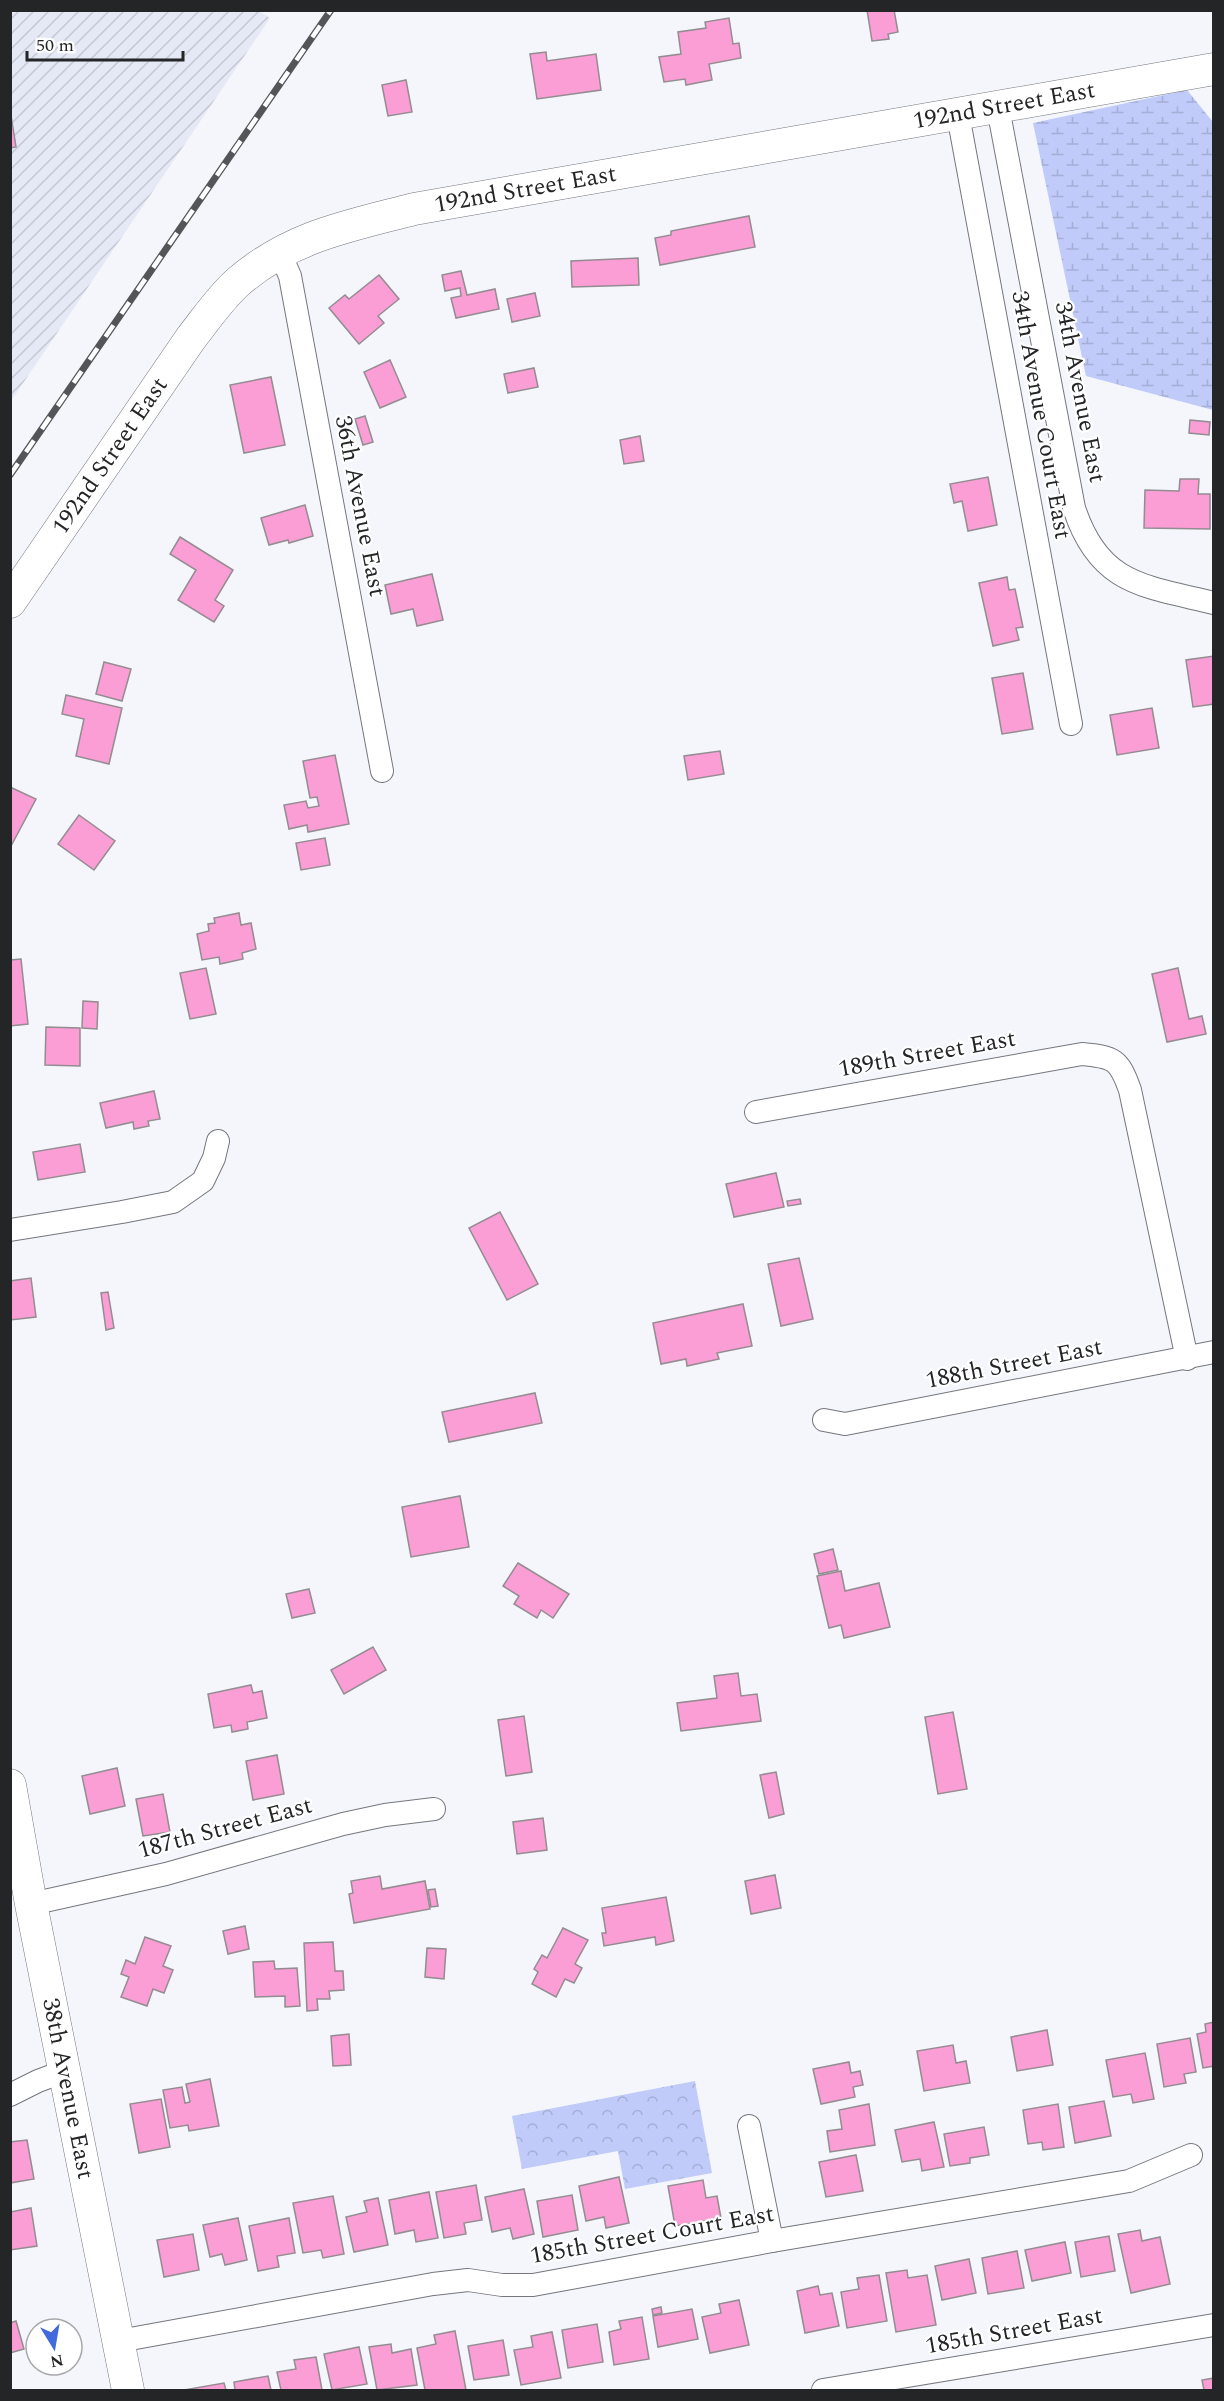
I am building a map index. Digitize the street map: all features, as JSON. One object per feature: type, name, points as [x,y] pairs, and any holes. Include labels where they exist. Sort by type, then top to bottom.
[{"type":"street","name":"192nd Street East","points":[[10,602],[191,338],[239,281],[279,252],[315,236],[414,209],[1214,69]]},
{"type":"street","name":"34th Avenue East","points":[[998,108],[1074,508],[1080,526],[1093,549],[1113,572],[1139,585],[1214,603]]},
{"type":"street","name":"34th Avenue Court East","points":[[958,115],[1071,724]]},
{"type":"street","name":"36th Avenue East","points":[[279,252],[290,276],[382,771]]},
{"type":"street","name":"189th Street East","points":[[756,1112],[1082,1054],[1107,1056],[1119,1064],[1130,1090],[1187,1359]]},
{"type":"street","points":[[10,1230],[173,1202],[203,1181],[214,1158],[218,1141]]},
{"type":"street","name":"188th Street East","points":[[824,1420],[845,1424],[1214,1352]]},
{"type":"street","name":"38th Avenue East","points":[[10,1785],[31,1904],[128,2391]]},
{"type":"street","name":"187th Street East","points":[[31,1904],[166,1874],[343,1824],[385,1815],[434,1809]]},
{"type":"street","points":[[10,2095],[65,2071]]},
{"type":"street","points":[[749,2126],[772,2241]]},
{"type":"street","name":"185th Street Court East","points":[[119,2341],[433,2284],[468,2280],[502,2285],[533,2285],[772,2241],[1129,2181],[1191,2155]]},
{"type":"street","name":"185th Street East","points":[[823,2391],[1214,2325]]},
{"type":"shaded area","points":[[11,11],[259,11],[270,18],[11,401]]},
{"type":"green space","points":[[1187,90],[1213,122],[1213,410],[1086,376],[1033,123]]},
{"type":"green space","points":[[695,2081],[712,2173],[625,2189],[618,2151],[522,2169],[512,2116]]},
{"type":"building","points":[[867,10],[894,10],[898,32],[888,34],[889,39],[872,41]]},
{"type":"building","points":[[729,18],[733,44],[739,43],[741,58],[709,64],[712,80],[686,85],[685,79],[664,82],[659,57],[681,54],[678,32],[706,28],[705,22]]},
{"type":"building","points":[[546,52],[547,61],[596,54],[601,90],[537,99],[530,54]]},
{"type":"building","points":[[406,80],[412,112],[388,116],[382,85]]},
{"type":"building","points":[[10,109],[16,147],[10,148]]},
{"type":"building","points":[[749,216],[755,247],[660,265],[655,238],[671,235],[671,231]]},
{"type":"building","points":[[638,258],[639,285],[572,287],[571,261]]},
{"type":"building","points":[[461,271],[467,295],[495,289],[499,309],[456,318],[451,298],[461,296],[460,288],[445,291],[442,275]]},
{"type":"building","points":[[379,275],[399,299],[378,316],[384,323],[359,344],[329,308],[345,295],[349,299]]},
{"type":"building","points":[[535,293],[540,316],[512,322],[507,299]]},
{"type":"building","points":[[390,360],[406,397],[380,408],[364,372]]},
{"type":"building","points":[[534,368],[538,387],[508,393],[504,374]]},
{"type":"building","points":[[271,377],[285,445],[244,453],[230,385]]},
{"type":"building","points":[[365,416],[373,442],[363,445],[355,419]]},
{"type":"building","points":[[1190,420],[1210,422],[1209,435],[1189,433]]},
{"type":"building","points":[[640,436],[644,461],[624,464],[620,440]]},
{"type":"building","points":[[988,477],[997,525],[968,531],[962,501],[954,503],[950,484]]},
{"type":"building","points":[[1180,479],[1199,479],[1198,494],[1210,494],[1210,529],[1144,528],[1145,490],[1179,491]]},
{"type":"building","points":[[305,505],[313,536],[289,543],[288,540],[269,545],[261,518]]},
{"type":"building","points":[[180,537],[233,570],[215,600],[224,606],[214,622],[178,600],[196,570],[170,554]]},
{"type":"building","points":[[432,574],[443,620],[417,626],[413,609],[391,614],[385,585]]},
{"type":"building","points":[[1007,577],[1009,590],[1015,589],[1023,627],[1016,628],[1019,640],[993,646],[979,583]]},
{"type":"building","points":[[1214,656],[1214,704],[1193,707],[1186,660]]},
{"type":"building","points":[[104,662],[131,669],[122,701],[96,694]]},
{"type":"building","points":[[1023,673],[1033,729],[1002,734],[992,678]]},
{"type":"building","points":[[66,695],[122,708],[109,764],[76,756],[84,719],[62,714]]},
{"type":"building","points":[[1152,708],[1159,748],[1117,755],[1110,715]]},
{"type":"building","points":[[720,751],[724,774],[688,780],[684,756]]},
{"type":"building","points":[[335,755],[349,824],[308,832],[307,825],[289,829],[284,805],[306,801],[308,808],[319,806],[317,797],[310,798],[303,761]]},
{"type":"building","points":[[10,787],[36,799],[10,848]]},
{"type":"building","points":[[79,815],[115,841],[94,870],[58,844]]},
{"type":"building","points":[[325,838],[330,865],[301,870],[296,843]]},
{"type":"building","points":[[239,913],[241,925],[251,923],[256,949],[242,953],[243,959],[220,964],[219,957],[202,960],[197,934],[209,931],[208,924],[215,923],[214,918]]},
{"type":"building","points":[[21,959],[28,1024],[10,1026],[10,960]]},
{"type":"building","points":[[206,968],[216,1014],[190,1019],[180,973]]},
{"type":"building","points":[[1178,968],[1189,1019],[1202,1016],[1206,1034],[1167,1042],[1152,974]]},
{"type":"building","points":[[83,1001],[98,1002],[97,1029],[82,1028]]},
{"type":"building","points":[[46,1027],[80,1028],[80,1066],[45,1065]]},
{"type":"building","points":[[154,1091],[160,1119],[148,1121],[149,1126],[134,1129],[133,1122],[106,1128],[100,1103]]},
{"type":"building","points":[[80,1144],[85,1172],[38,1180],[33,1152]]},
{"type":"building","points":[[776,1173],[784,1207],[734,1217],[726,1184]]},
{"type":"building","points":[[800,1199],[801,1204],[788,1206],[787,1201]]},
{"type":"building","points":[[500,1212],[538,1284],[507,1300],[469,1228]]},
{"type":"building","points":[[799,1258],[813,1319],[781,1326],[768,1264]]},
{"type":"building","points":[[31,1278],[36,1317],[10,1320],[10,1281]]},
{"type":"building","points":[[108,1292],[114,1328],[106,1330],[101,1293]]},
{"type":"building","points":[[743,1304],[752,1346],[717,1353],[719,1359],[687,1366],[686,1359],[661,1364],[653,1323]]},
{"type":"building","points":[[535,1393],[542,1423],[449,1442],[442,1412]]},
{"type":"building","points":[[460,1496],[469,1547],[411,1557],[402,1507]]},
{"type":"building","points":[[833,1549],[838,1570],[819,1574],[814,1554]]},
{"type":"building","points":[[518,1563],[569,1594],[553,1618],[541,1610],[537,1618],[514,1604],[519,1596],[503,1586]]},
{"type":"building","points":[[841,1571],[845,1591],[879,1583],[890,1627],[844,1638],[841,1625],[829,1628],[817,1576]]},
{"type":"building","points":[[309,1589],[315,1613],[292,1618],[286,1594]]},
{"type":"building","points":[[373,1647],[386,1670],[344,1694],[331,1670]]},
{"type":"building","points":[[738,1673],[741,1696],[757,1694],[761,1721],[681,1731],[677,1703],[717,1698],[714,1676]]},
{"type":"building","points":[[251,1685],[253,1693],[262,1691],[267,1718],[247,1722],[248,1729],[232,1732],[231,1725],[214,1728],[208,1694]]},
{"type":"building","points":[[953,1712],[967,1789],[938,1794],[925,1717]]},
{"type":"building","points":[[524,1716],[532,1772],[506,1776],[498,1720]]},
{"type":"building","points":[[277,1755],[284,1794],[253,1800],[246,1761]]},
{"type":"building","points":[[117,1768],[125,1806],[90,1814],[82,1776]]},
{"type":"building","points":[[776,1772],[784,1814],[769,1818],[760,1775]]},
{"type":"building","points":[[163,1794],[170,1832],[143,1836],[136,1799]]},
{"type":"building","points":[[543,1818],[547,1850],[517,1854],[513,1822]]},
{"type":"building","points":[[775,1875],[781,1908],[751,1914],[745,1881]]},
{"type":"building","points":[[380,1876],[382,1889],[425,1881],[430,1909],[354,1923],[349,1894],[353,1893],[351,1881]]},
{"type":"building","points":[[435,1889],[438,1906],[431,1907],[428,1890]]},
{"type":"building","points":[[666,1897],[674,1941],[656,1945],[655,1937],[604,1946],[602,1933],[606,1933],[602,1908]]},
{"type":"building","points":[[245,1926],[249,1949],[228,1954],[223,1931]]},
{"type":"building","points":[[563,1928],[588,1940],[575,1964],[582,1968],[574,1983],[565,1979],[556,1997],[532,1984],[538,1972],[534,1969],[542,1955],[547,1958]]},
{"type":"building","points":[[145,1937],[171,1946],[163,1966],[173,1970],[164,1993],[153,1989],[147,2006],[121,1997],[129,1977],[121,1974],[126,1960],[135,1964]]},
{"type":"building","points":[[333,1942],[335,1971],[343,1971],[344,1990],[329,1991],[330,1999],[317,1999],[318,2010],[307,2011],[304,1943]]},
{"type":"building","points":[[427,1948],[446,1949],[444,1979],[425,1977]]},
{"type":"building","points":[[274,1961],[275,1969],[297,1968],[300,2006],[285,2007],[285,1996],[255,1997],[253,1962]]},
{"type":"building","points":[[1214,2022],[1214,2066],[1203,2068],[1197,2034],[1206,2032],[1205,2024]]},
{"type":"building","points":[[1047,2030],[1053,2065],[1017,2071],[1011,2037]]},
{"type":"building","points":[[349,2034],[351,2065],[333,2066],[331,2036]]},
{"type":"building","points":[[1190,2038],[1196,2072],[1184,2074],[1186,2083],[1164,2087],[1157,2044]]},
{"type":"building","points":[[953,2045],[956,2063],[966,2061],[970,2083],[924,2091],[917,2051]]},
{"type":"building","points":[[1145,2053],[1154,2099],[1133,2103],[1131,2094],[1113,2097],[1106,2060]]},
{"type":"building","points":[[849,2062],[851,2073],[860,2071],[863,2085],[853,2087],[855,2097],[821,2104],[813,2069]]},
{"type":"building","points":[[210,2079],[219,2126],[189,2131],[188,2125],[170,2128],[163,2090],[182,2087],[185,2103],[190,2102],[186,2084]]},
{"type":"building","points":[[161,2099],[170,2147],[139,2153],[130,2104]]},
{"type":"building","points":[[1104,2101],[1111,2136],[1075,2143],[1069,2107]]},
{"type":"building","points":[[869,2104],[875,2145],[830,2152],[827,2131],[842,2129],[839,2110]]},
{"type":"building","points":[[1058,2104],[1064,2147],[1043,2150],[1042,2142],[1028,2144],[1023,2110]]},
{"type":"building","points":[[934,2122],[944,2167],[922,2171],[920,2159],[902,2162],[895,2130]]},
{"type":"building","points":[[984,2127],[989,2155],[970,2158],[970,2163],[950,2166],[944,2134]]},
{"type":"building","points":[[27,2140],[34,2179],[10,2183],[10,2142]]},
{"type":"building","points":[[856,2155],[863,2191],[826,2197],[819,2162]]},
{"type":"building","points":[[619,2177],[629,2223],[606,2228],[604,2217],[586,2221],[579,2186]]},
{"type":"building","points":[[703,2180],[706,2198],[717,2196],[721,2218],[675,2226],[668,2186]]},
{"type":"building","points":[[476,2185],[482,2220],[464,2223],[466,2234],[444,2238],[436,2192]]},
{"type":"building","points":[[524,2189],[534,2234],[513,2239],[510,2228],[492,2232],[485,2197]]},
{"type":"building","points":[[429,2192],[438,2238],[416,2242],[414,2230],[395,2234],[389,2200]]},
{"type":"building","points":[[572,2195],[578,2230],[543,2237],[537,2201]]},
{"type":"building","points":[[333,2196],[344,2254],[323,2258],[321,2250],[303,2253],[293,2203]]},
{"type":"building","points":[[378,2198],[388,2245],[354,2252],[346,2217],[367,2212],[364,2201]]},
{"type":"building","points":[[31,2208],[37,2246],[10,2250],[10,2212]]},
{"type":"building","points":[[238,2218],[247,2260],[225,2265],[222,2254],[210,2257],[203,2225]]},
{"type":"building","points":[[289,2218],[295,2253],[277,2256],[279,2267],[258,2271],[249,2226]]},
{"type":"building","points":[[1140,2230],[1142,2241],[1160,2237],[1170,2284],[1131,2293],[1118,2234]]},
{"type":"building","points":[[193,2234],[199,2270],[164,2277],[157,2240]]},
{"type":"building","points":[[1109,2236],[1115,2271],[1081,2277],[1075,2242]]},
{"type":"building","points":[[1065,2242],[1071,2273],[1032,2281],[1025,2250]]},
{"type":"building","points":[[1017,2251],[1024,2288],[988,2294],[982,2258]]},
{"type":"building","points":[[969,2259],[976,2293],[942,2300],[935,2266]]},
{"type":"building","points":[[907,2270],[908,2278],[927,2275],[936,2325],[896,2332],[886,2273]]},
{"type":"building","points":[[879,2275],[887,2321],[847,2328],[841,2292],[859,2289],[857,2278]]},
{"type":"building","points":[[818,2286],[820,2295],[832,2293],[839,2326],[805,2333],[797,2291]]},
{"type":"building","points":[[739,2300],[749,2345],[710,2353],[702,2317],[721,2313],[719,2304]]},
{"type":"building","points":[[661,2307],[662,2313],[653,2315],[652,2309]]},
{"type":"building","points":[[692,2309],[698,2339],[658,2347],[653,2316]]},
{"type":"building","points":[[642,2317],[649,2359],[614,2365],[609,2332],[621,2329],[619,2321]]},
{"type":"building","points":[[16,2321],[24,2349],[10,2353],[10,2323]]},
{"type":"building","points":[[597,2324],[603,2362],[568,2368],[562,2330]]},
{"type":"building","points":[[455,2331],[466,2390],[425,2390],[417,2348],[436,2344],[434,2335]]},
{"type":"building","points":[[552,2332],[561,2378],[521,2385],[514,2350],[533,2347],[531,2336]]},
{"type":"building","points":[[503,2340],[509,2375],[474,2380],[468,2346]]},
{"type":"building","points":[[391,2344],[392,2353],[411,2349],[417,2385],[377,2390],[369,2347]]},
{"type":"building","points":[[359,2347],[367,2384],[332,2390],[324,2354]]},
{"type":"building","points":[[316,2357],[322,2390],[281,2390],[277,2372],[296,2369],[294,2360]]},
{"type":"building","points":[[268,2376],[271,2390],[235,2390],[234,2382]]},
{"type":"building","points":[[1214,2378],[1214,2390],[1204,2390],[1202,2380]]},
{"type":"building","points":[[224,2383],[226,2390],[184,2390]]},
{"type":"railway","points":[[10,475],[331,10]]}]
